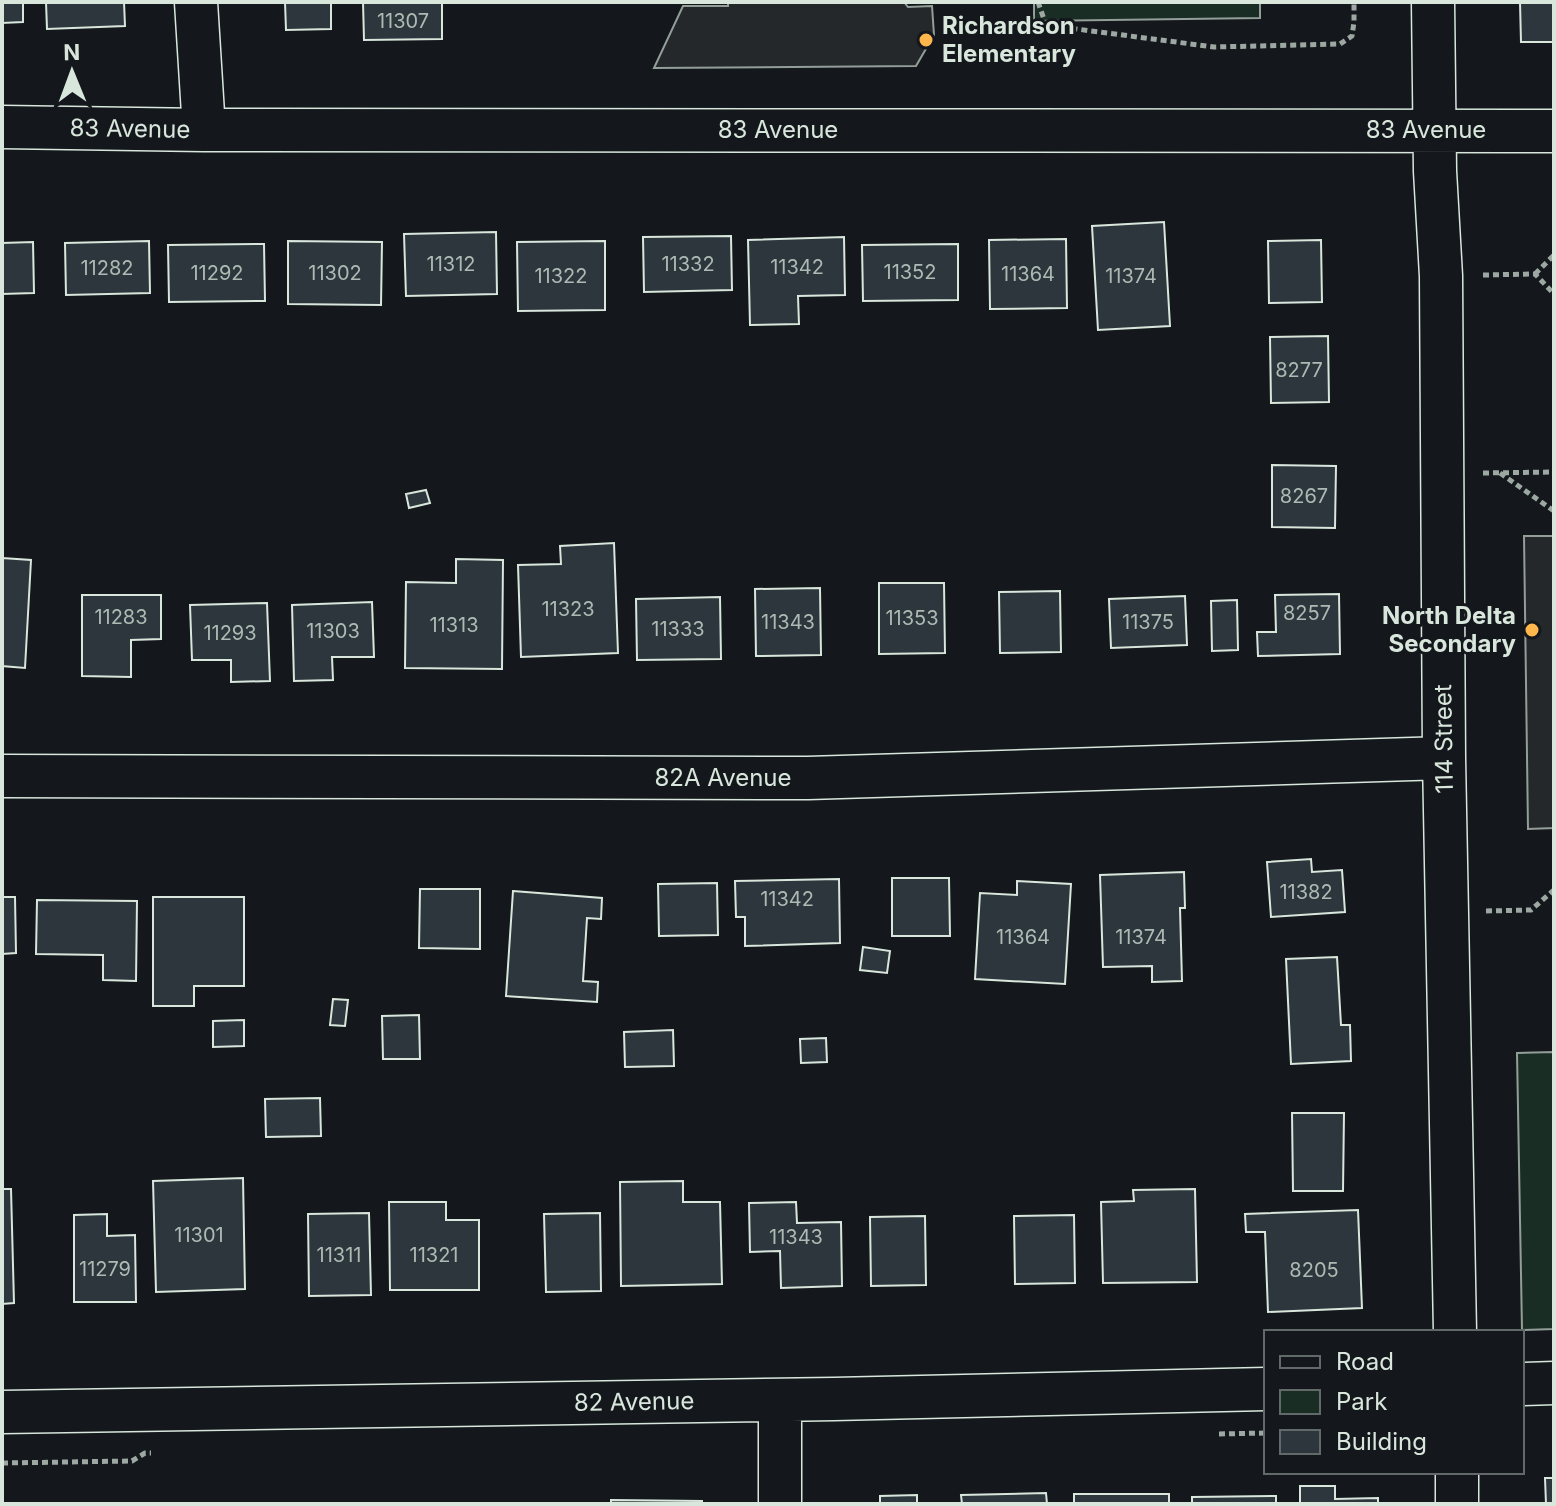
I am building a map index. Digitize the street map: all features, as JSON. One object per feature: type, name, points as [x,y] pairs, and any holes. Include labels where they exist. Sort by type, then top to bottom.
[{"type":"street","points":[[196,2],[204,130]]},
{"type":"street","name":"114 Street","points":[[1433,2],[1435,171],[1441,276],[1444,758],[1455,1330]]},
{"type":"street","name":"83 Avenue","points":[[2,127],[204,130],[1554,131]]},
{"type":"street","name":"82A Avenue","points":[[2,776],[808,778],[1444,758]]},
{"type":"street","points":[[1524,1384],[1554,1383]]},
{"type":"street","name":"82 Avenue","points":[[2,1412],[1264,1389]]},
{"type":"street","points":[[780,1400],[780,1504]]},
{"type":"street","points":[[1457,1474],[1457,1504]]},
{"type":"path","points":[[1038,2],[1046,25],[1214,47],[1340,44],[1352,36],[1354,2]]},
{"type":"path","points":[[1483,275],[1535,274],[1554,255]]},
{"type":"path","points":[[1535,274],[1554,294]]},
{"type":"path","points":[[1441,472],[1554,472]]},
{"type":"path","points":[[1499,473],[1554,511]]},
{"type":"path","points":[[1478,911],[1531,910],[1554,890]]},
{"type":"green space","points":[[1034,2],[1260,2],[1260,18],[1034,21]]},
{"type":"green space","points":[[1554,1052],[1554,1329],[1522,1330],[1517,1053]]},
{"type":"shaded area","points":[[728,2],[904,2],[908,7],[932,6],[934,35],[916,66],[654,68],[683,6],[728,6]]},
{"type":"shaded area","points":[[1524,536],[1554,536],[1554,828],[1528,829]]},
{"type":"building","points":[[2,2],[23,2],[23,22],[2,23]]},
{"type":"building","points":[[46,2],[124,2],[125,26],[47,29]]},
{"type":"building","points":[[285,2],[331,2],[331,29],[286,30]]},
{"type":"building","points":[[363,2],[442,2],[442,39],[364,40]]},
{"type":"building","points":[[1520,2],[1554,2],[1554,42],[1521,42]]},
{"type":"building","points":[[1164,222],[1170,326],[1098,330],[1092,226]]},
{"type":"building","points":[[496,232],[497,294],[406,296],[404,234]]},
{"type":"building","points":[[731,236],[732,290],[644,292],[643,237]]},
{"type":"building","points":[[844,237],[845,295],[798,296],[799,324],[750,325],[748,240]]},
{"type":"building","points":[[1066,239],[1067,308],[990,309],[989,240]]},
{"type":"building","points":[[1321,240],[1322,302],[1269,303],[1268,241]]},
{"type":"building","points":[[149,241],[150,293],[66,295],[65,243]]},
{"type":"building","points":[[288,241],[382,242],[381,305],[288,304]]},
{"type":"building","points":[[605,241],[605,310],[518,311],[517,242]]},
{"type":"building","points":[[33,242],[34,293],[2,294],[2,243]]},
{"type":"building","points":[[264,244],[265,301],[169,302],[168,245]]},
{"type":"building","points":[[958,244],[958,300],[863,301],[862,245]]},
{"type":"building","points":[[1328,336],[1329,402],[1271,403],[1270,337]]},
{"type":"building","points":[[1272,465],[1336,466],[1335,528],[1272,527]]},
{"type":"building","points":[[426,490],[430,503],[409,508],[406,494]]},
{"type":"building","points":[[614,543],[618,653],[521,657],[518,565],[561,564],[560,546]]},
{"type":"building","points":[[2,558],[31,560],[25,668],[2,666]]},
{"type":"building","points":[[456,559],[503,560],[502,669],[405,668],[406,582],[456,583]]},
{"type":"building","points":[[879,583],[944,583],[945,653],[879,654]]},
{"type":"building","points":[[820,588],[821,655],[756,656],[755,589]]},
{"type":"building","points":[[1060,591],[1061,652],[1000,653],[999,592]]},
{"type":"building","points":[[1339,594],[1340,654],[1258,656],[1257,632],[1276,632],[1275,595]]},
{"type":"building","points":[[82,595],[161,595],[161,639],[131,640],[131,677],[82,676]]},
{"type":"building","points":[[1185,596],[1187,645],[1111,648],[1109,599]]},
{"type":"building","points":[[720,597],[721,659],[637,660],[636,599]]},
{"type":"building","points":[[1237,600],[1238,650],[1212,651],[1211,601]]},
{"type":"building","points":[[372,602],[374,657],[332,657],[333,680],[294,681],[292,605]]},
{"type":"building","points":[[267,603],[270,681],[231,682],[231,660],[192,660],[190,605]]},
{"type":"building","points":[[1311,859],[1312,872],[1342,870],[1345,912],[1271,917],[1267,862]]},
{"type":"building","points":[[1184,872],[1185,908],[1180,908],[1182,981],[1152,982],[1152,966],[1103,967],[1100,875]]},
{"type":"building","points":[[892,878],[949,878],[950,936],[892,936]]},
{"type":"building","points":[[839,879],[840,943],[745,946],[745,917],[736,917],[735,881]]},
{"type":"building","points":[[1017,881],[1071,884],[1065,984],[975,979],[980,893],[1017,895]]},
{"type":"building","points":[[717,883],[718,935],[659,936],[658,884]]},
{"type":"building","points":[[420,889],[480,889],[480,949],[419,948]]},
{"type":"building","points":[[513,891],[602,898],[601,919],[587,918],[583,981],[598,982],[597,1002],[506,996]]},
{"type":"building","points":[[2,897],[15,897],[16,953],[2,954]]},
{"type":"building","points":[[153,897],[244,897],[244,986],[194,986],[194,1006],[153,1006]]},
{"type":"building","points":[[37,900],[137,901],[136,981],[103,980],[103,955],[36,954]]},
{"type":"building","points":[[863,947],[890,951],[887,973],[860,970]]},
{"type":"building","points":[[1337,957],[1341,1025],[1350,1025],[1351,1061],[1291,1064],[1286,959]]},
{"type":"building","points":[[333,999],[348,1000],[345,1026],[330,1025]]},
{"type":"building","points":[[419,1015],[420,1059],[383,1059],[382,1016]]},
{"type":"building","points":[[244,1020],[244,1046],[213,1047],[213,1021]]},
{"type":"building","points":[[673,1030],[674,1066],[625,1067],[624,1032]]},
{"type":"building","points":[[826,1038],[827,1062],[801,1063],[800,1039]]},
{"type":"building","points":[[320,1098],[321,1136],[266,1137],[265,1099]]},
{"type":"building","points":[[1292,1113],[1344,1113],[1343,1191],[1293,1191]]},
{"type":"building","points":[[243,1178],[245,1289],[156,1292],[153,1181]]},
{"type":"building","points":[[683,1181],[683,1202],[720,1202],[722,1284],[621,1286],[620,1182]]},
{"type":"building","points":[[2,1189],[11,1189],[14,1303],[2,1304]]},
{"type":"building","points":[[1195,1189],[1197,1282],[1103,1283],[1101,1202],[1134,1201],[1133,1190]]},
{"type":"building","points":[[389,1202],[446,1202],[446,1220],[479,1220],[479,1290],[390,1290]]},
{"type":"building","points":[[796,1202],[797,1223],[841,1222],[842,1286],[781,1288],[780,1251],[750,1252],[749,1203]]},
{"type":"building","points":[[1358,1210],[1362,1308],[1268,1312],[1265,1232],[1246,1232],[1245,1214]]},
{"type":"building","points":[[369,1213],[371,1295],[309,1296],[308,1214]]},
{"type":"building","points":[[600,1213],[601,1291],[546,1292],[544,1214]]},
{"type":"building","points":[[107,1214],[107,1236],[135,1235],[136,1302],[74,1302],[74,1215]]},
{"type":"building","points":[[1074,1215],[1075,1283],[1015,1284],[1014,1216]]},
{"type":"building","points":[[925,1216],[926,1285],[871,1286],[870,1217]]},
{"type":"building","points":[[1545,1478],[1554,1478],[1554,1504],[1546,1504]]},
{"type":"building","points":[[1300,1486],[1335,1486],[1335,1499],[1378,1498],[1378,1504],[1300,1504]]},
{"type":"building","points":[[1046,1493],[1047,1504],[962,1504],[961,1495]]},
{"type":"building","points":[[1074,1494],[1169,1494],[1169,1504],[1074,1504]]},
{"type":"building","points":[[917,1495],[917,1504],[880,1504],[880,1496]]},
{"type":"building","points":[[1276,1496],[1276,1504],[1192,1504],[1192,1497]]},
{"type":"building","points":[[611,1500],[702,1501],[702,1504],[611,1504]]},
{"type":"place","name":"Richardson Elementary","points":[[926,40]]},
{"type":"place","name":"North Delta Secondary","points":[[1532,630]]}]
